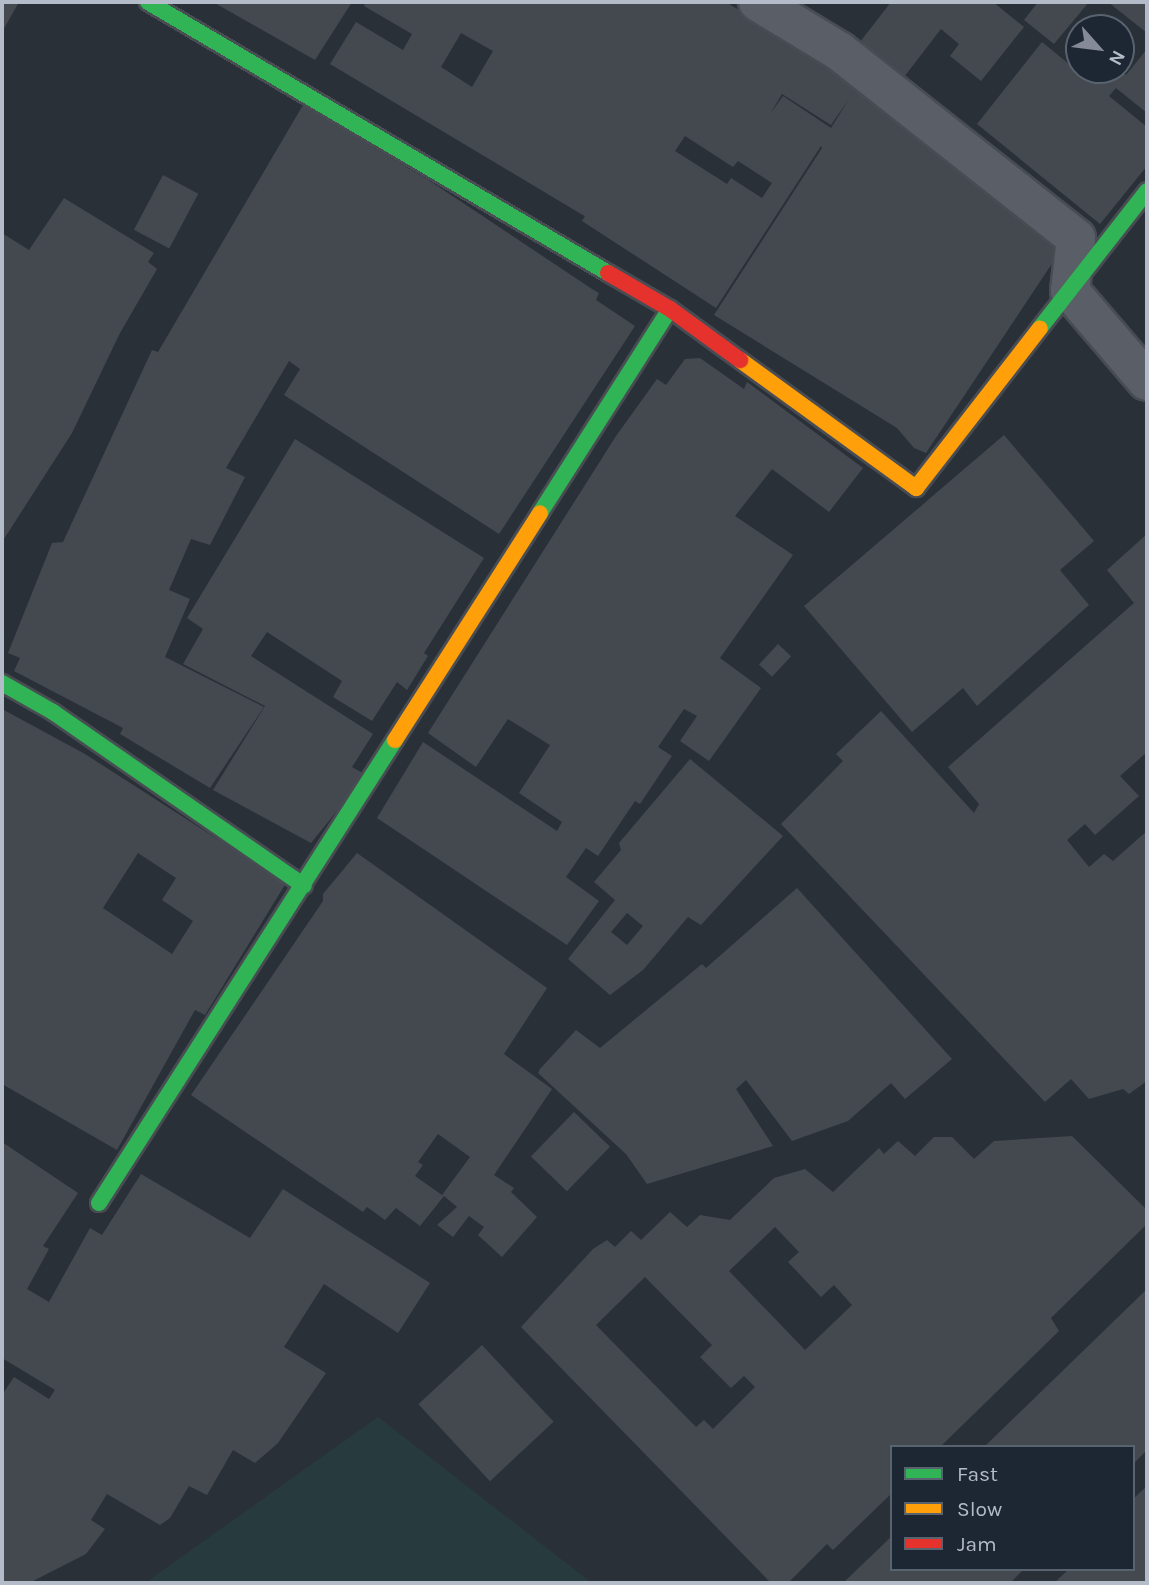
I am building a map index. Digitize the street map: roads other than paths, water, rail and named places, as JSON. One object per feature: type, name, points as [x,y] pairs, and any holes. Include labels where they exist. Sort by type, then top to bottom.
[{"type":"street","points":[[148,2],[670,309],[916,488],[1147,191]]},
{"type":"street","points":[[758,2],[839,51],[1076,237],[1070,291],[1147,381]]},
{"type":"street","points":[[99,1203],[304,886],[670,309]]},
{"type":"street","points":[[2,684],[53,712],[304,886]]}]
